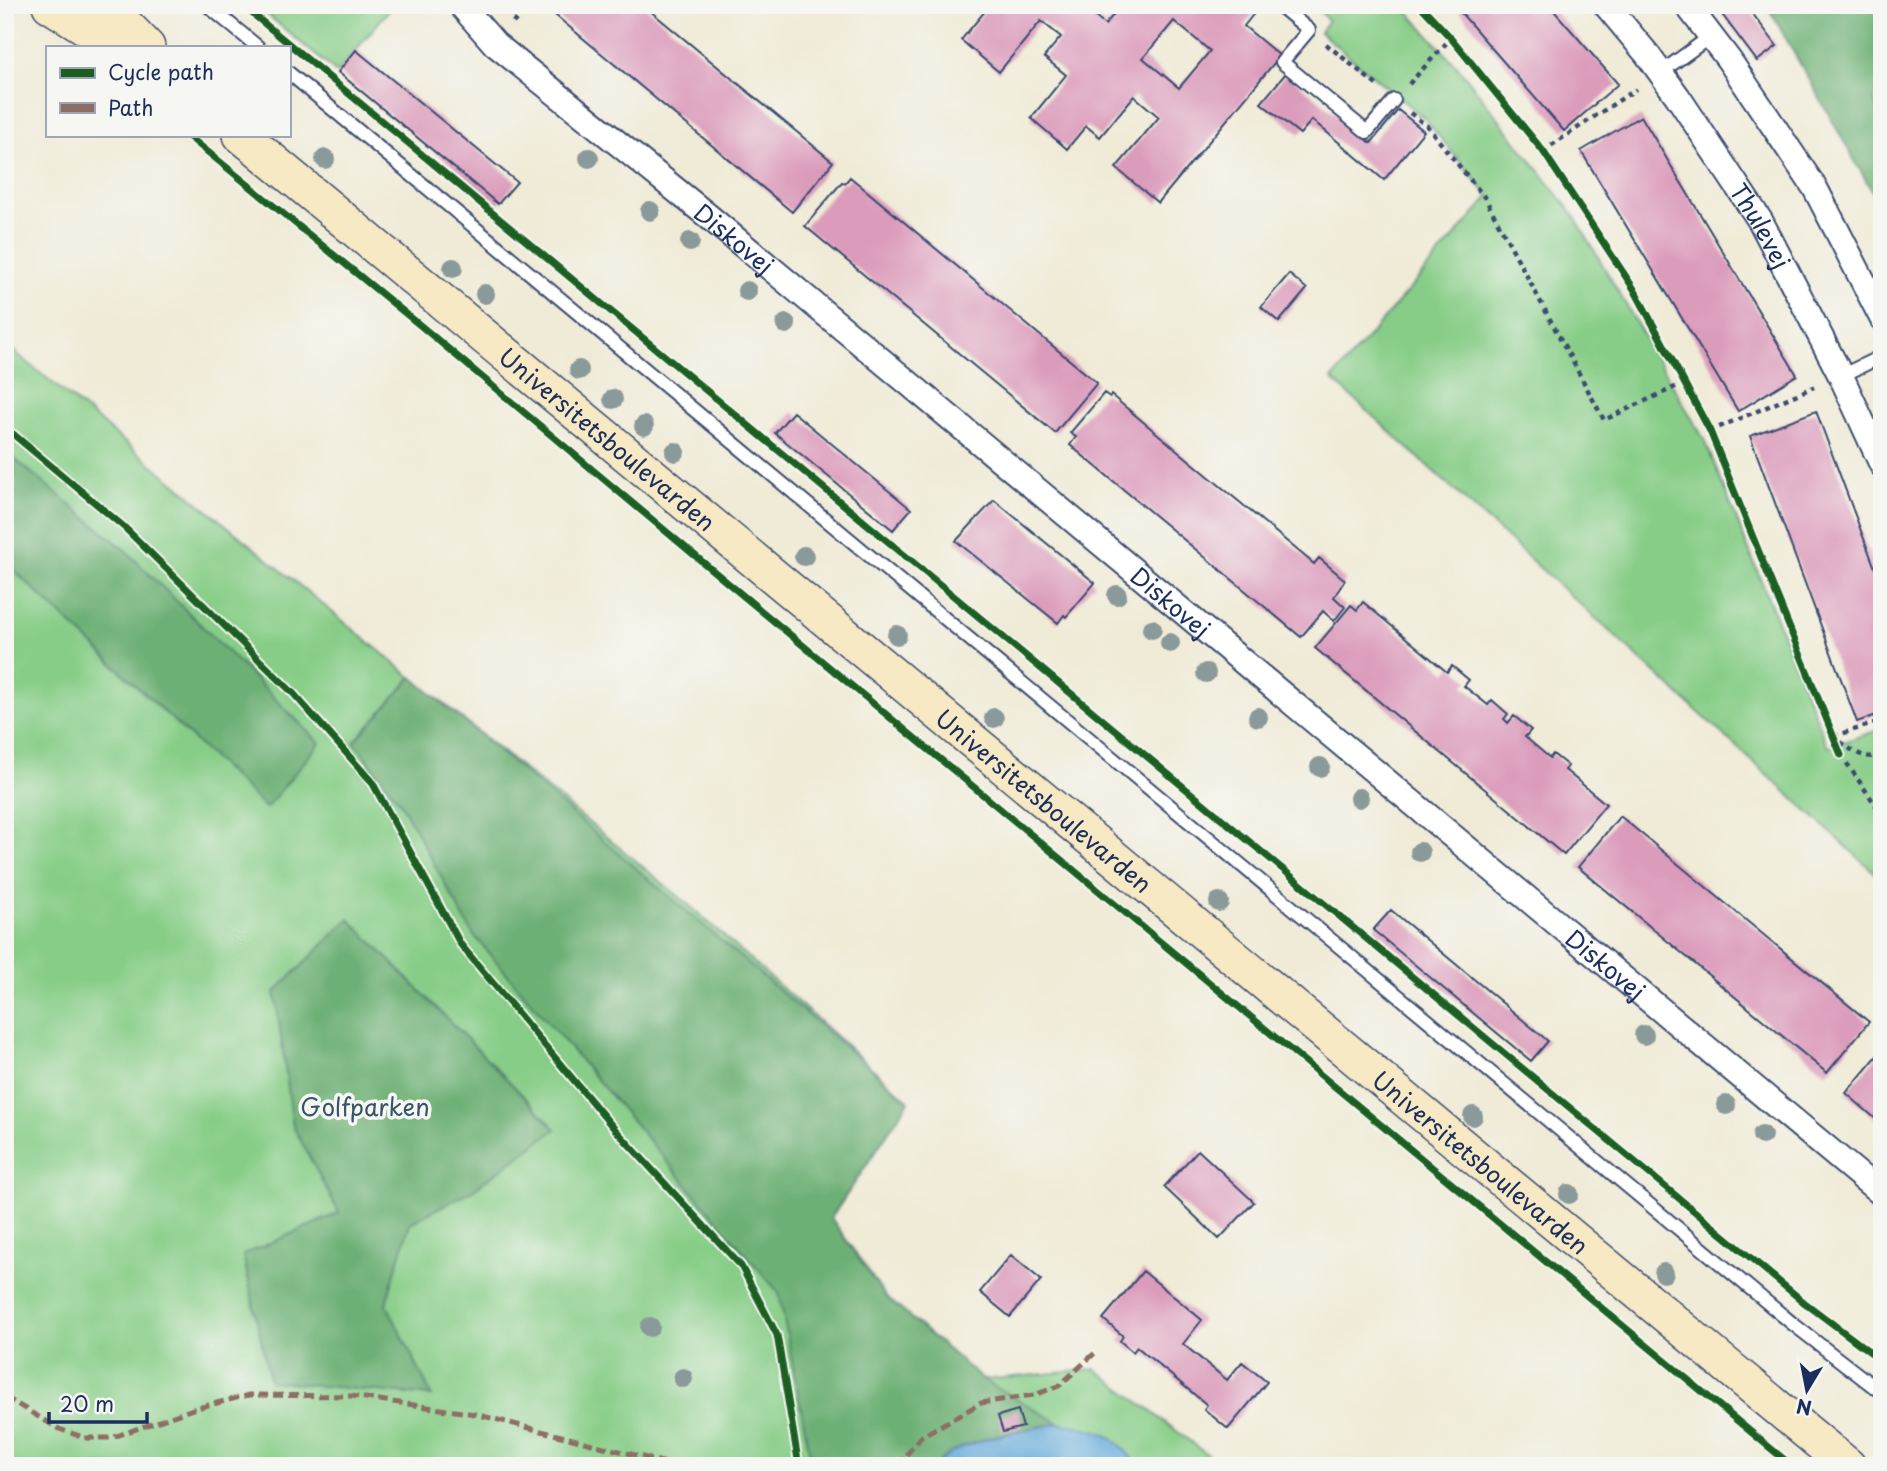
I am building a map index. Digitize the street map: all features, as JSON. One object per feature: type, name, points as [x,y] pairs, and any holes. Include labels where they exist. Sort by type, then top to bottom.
[{"type":"main road","points":[[50,5],[115,46]]},
{"type":"main road","points":[[88,5],[137,46]]},
{"type":"main road","points":[[106,5],[146,46]]},
{"type":"main road","name":"Universitetsboulevarden","points":[[242,136],[1848,1466]]},
{"type":"street","name":"Diskovej","points":[[461,5],[495,44],[708,216],[1882,1194]]},
{"type":"street","name":"Thulevej","points":[[1606,5],[1660,73],[1761,222],[1841,376],[1882,465]]},
{"type":"street","points":[[1688,5],[1815,188],[1882,318]]},
{"type":"lane","points":[[207,5],[257,46]]},
{"type":"lane","points":[[1279,5],[1309,30],[1282,62],[1367,132],[1394,100]]},
{"type":"lane","points":[[1660,73],[1711,36]]},
{"type":"lane","points":[[290,74],[1782,1315],[1882,1393]]},
{"type":"lane","points":[[1841,376],[1882,356]]},
{"type":"path","points":[[1309,30],[1427,126],[1485,198],[1604,420],[1684,383]]},
{"type":"path","points":[[1443,30],[1459,49]]},
{"type":"path","points":[[1394,100],[1451,38]]},
{"type":"path","points":[[1543,151],[1660,73]]},
{"type":"path","points":[[1535,141],[1550,163]]},
{"type":"path","points":[[1678,371],[1690,395]]},
{"type":"path","points":[[1710,431],[1841,376]]},
{"type":"path","points":[[1703,419],[1715,444]]},
{"type":"path","points":[[1833,736],[1882,721]]},
{"type":"path","points":[[1828,723],[1841,755],[1882,814]]},
{"type":"path","points":[[1833,736],[1858,754],[1874,758],[1882,755]]},
{"type":"green space","points":[[256,5],[393,5],[337,73]]},
{"type":"green space","points":[[1314,5],[1402,5],[1461,71],[1573,214],[1705,441],[1828,747],[1882,729],[1882,879],[1332,379],[1489,197],[1425,119],[1320,32],[1328,20]]},
{"type":"green space","points":[[1767,5],[1882,5],[1882,77],[1874,101],[1882,117],[1882,209]]},
{"type":"green space","name":"Golfparken","points":[[5,344],[682,899],[909,1101],[831,1218],[885,1296],[983,1380],[1096,1369],[1222,1466],[5,1466]]},
{"type":"green space","points":[[5,451],[124,549],[320,743],[266,808],[5,562]]},
{"type":"green space","points":[[412,677],[909,1101],[831,1218],[885,1296],[983,1380],[1059,1423],[1011,1432],[974,1443],[957,1449],[937,1466],[812,1466],[779,1293],[472,933],[400,802],[354,742]]},
{"type":"green space","points":[[349,919],[556,1129],[471,1191],[410,1223],[386,1303],[432,1396],[270,1381],[243,1255],[339,1213],[293,1126],[275,992]]},
{"type":"water","points":[[1059,1423],[1104,1434],[1121,1446],[1137,1466],[937,1466],[945,1457],[974,1443]]},
{"type":"building","points":[[543,5],[643,5],[833,162],[792,212]]},
{"type":"building","points":[[990,5],[1081,5],[1105,25],[1114,14],[1103,5],[1257,5],[1259,7],[1244,26],[1280,56],[1158,203],[1116,168],[1159,117],[1134,96],[1100,137],[1086,126],[1067,149],[1031,118],[1066,75],[1044,57],[1061,37],[1041,21],[999,72],[961,40]],"holes":[[[1174,21],[1210,51],[1179,88],[1143,58]]]},
{"type":"building","points":[[1454,5],[1549,5],[1618,84],[1564,131]]},
{"type":"building","points":[[1715,5],[1746,5],[1777,46],[1757,61]]},
{"type":"building","points":[[356,50],[517,182],[498,204],[338,72]]},
{"type":"building","points":[[1286,73],[1371,143],[1398,110],[1424,131],[1384,180],[1312,120],[1300,134],[1261,103]]},
{"type":"building","points":[[1641,116],[1797,375],[1738,411],[1581,151]]},
{"type":"building","points":[[850,177],[1097,383],[1055,433],[805,226],[842,182],[845,183]]},
{"type":"building","points":[[1289,274],[1307,289],[1279,322],[1261,307]]},
{"type":"building","points":[[1104,393],[1110,397],[1111,395],[1314,564],[1319,558],[1345,580],[1334,597],[1345,607],[1334,621],[1323,611],[1301,637],[1070,445],[1076,437],[1070,433]]},
{"type":"building","points":[[1816,411],[1882,587],[1882,713],[1857,722],[1750,436]]},
{"type":"building","points":[[793,412],[911,509],[893,530],[775,433]]},
{"type":"building","points":[[994,500],[1095,583],[1058,623],[956,541]]},
{"type":"building","points":[[1363,602],[1447,672],[1452,666],[1469,680],[1464,686],[1488,705],[1492,700],[1508,714],[1504,719],[1508,723],[1514,716],[1531,730],[1525,737],[1550,758],[1553,754],[1568,766],[1565,770],[1606,804],[1564,855],[1315,648],[1351,605],[1357,610]]},
{"type":"building","points":[[1620,816],[1869,1022],[1827,1073],[1578,867]]},
{"type":"building","points":[[1391,910],[1548,1041],[1531,1061],[1373,930]]},
{"type":"building","points":[[1882,1050],[1882,1114],[1877,1120],[1846,1093]]},
{"type":"building","points":[[1198,1150],[1254,1202],[1219,1239],[1164,1187]]},
{"type":"building","points":[[1011,1255],[1041,1280],[1010,1317],[980,1292]]},
{"type":"building","points":[[1143,1271],[1202,1320],[1183,1344],[1227,1380],[1242,1362],[1267,1382],[1228,1429],[1204,1409],[1207,1405],[1137,1347],[1133,1352],[1120,1341],[1123,1336],[1103,1319]]},
{"type":"building","points":[[1018,1410],[1023,1427],[1003,1432],[998,1416]]},
{"type":"marked path","points":[[897,1466],[922,1436],[981,1403],[1034,1395],[1059,1386],[1097,1351]]},
{"type":"marked path","points":[[5,1397],[59,1429],[86,1438],[111,1438],[193,1409],[249,1395],[352,1396],[475,1414],[678,1466]]},
{"type":"cycle path","points":[[242,5],[1805,1303],[1882,1361]]},
{"type":"cycle path","points":[[1420,5],[1451,38],[1543,151],[1634,289],[1710,431],[1841,755]]},
{"type":"cycle path","points":[[188,136],[421,326],[1792,1466]]},
{"type":"cycle path","points":[[5,431],[13,434],[124,527],[293,693],[372,782],[461,945],[612,1126],[741,1266],[777,1335],[799,1466]]}]
